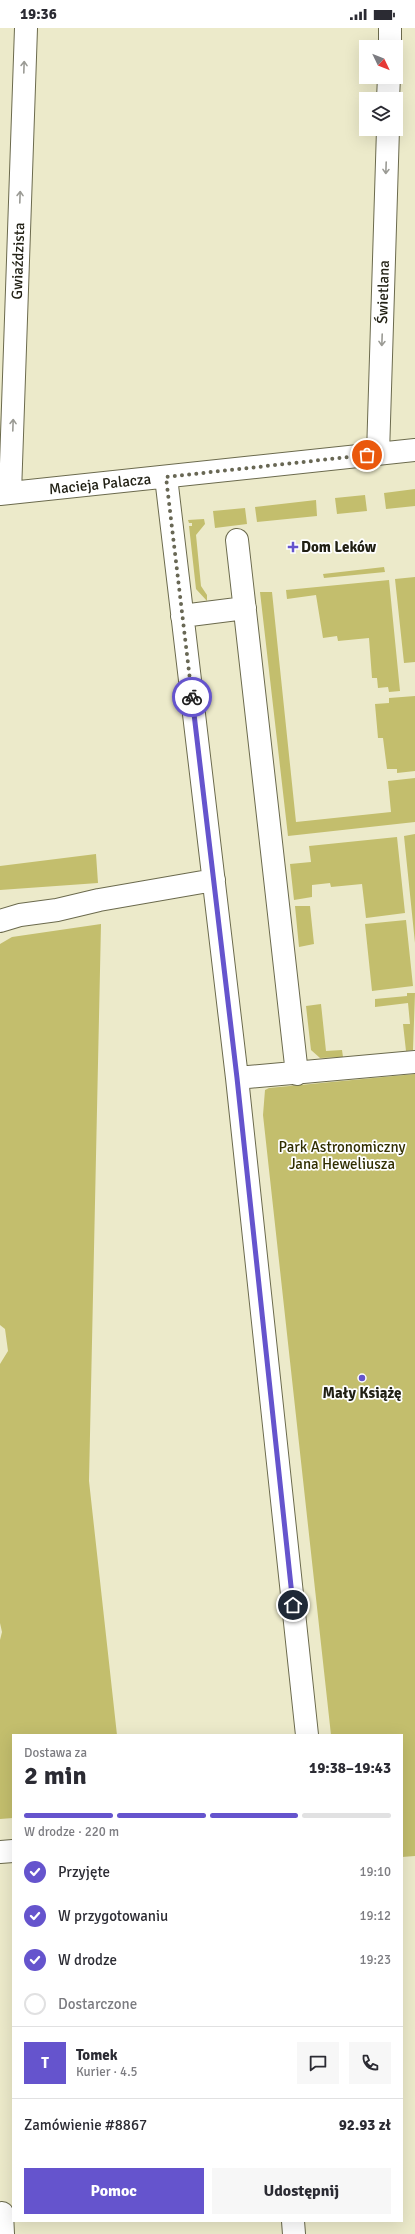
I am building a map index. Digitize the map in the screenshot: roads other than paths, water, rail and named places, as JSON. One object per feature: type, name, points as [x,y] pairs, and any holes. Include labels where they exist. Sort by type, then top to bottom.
[{"type":"street","name":"Gwiaździsta","points":[[5,494],[26,28]]},
{"type":"street","points":[[390,28],[390,40]]},
{"type":"street","name":"Świetlana","points":[[378,454],[388,136]]},
{"type":"street","name":"Macieja Palacza","points":[[5,494],[415,450]]},
{"type":"street","points":[[166,477],[237,1078],[307,1734]]},
{"type":"street","points":[[237,540],[297,1074]]},
{"type":"street","points":[[182,616],[245,608]]},
{"type":"street","points":[[0,921],[20,915],[57,910],[99,900],[214,880]]},
{"type":"street","points":[[237,1078],[297,1074],[415,1062]]},
{"type":"street","points":[[0,1852],[12,1851]]},
{"type":"street","points":[[2,2213],[3,2234]]},
{"type":"street","points":[[293,2222],[294,2234]]},
{"type":"place","name":"Dom Leków","points":[[293,547]]},
{"type":"place","name":"Mały Książę","points":[[362,1378]]},
{"type":"park label","name":"Park Astronomiczny Jana Heweliusza","points":[[342,1156]]}]
